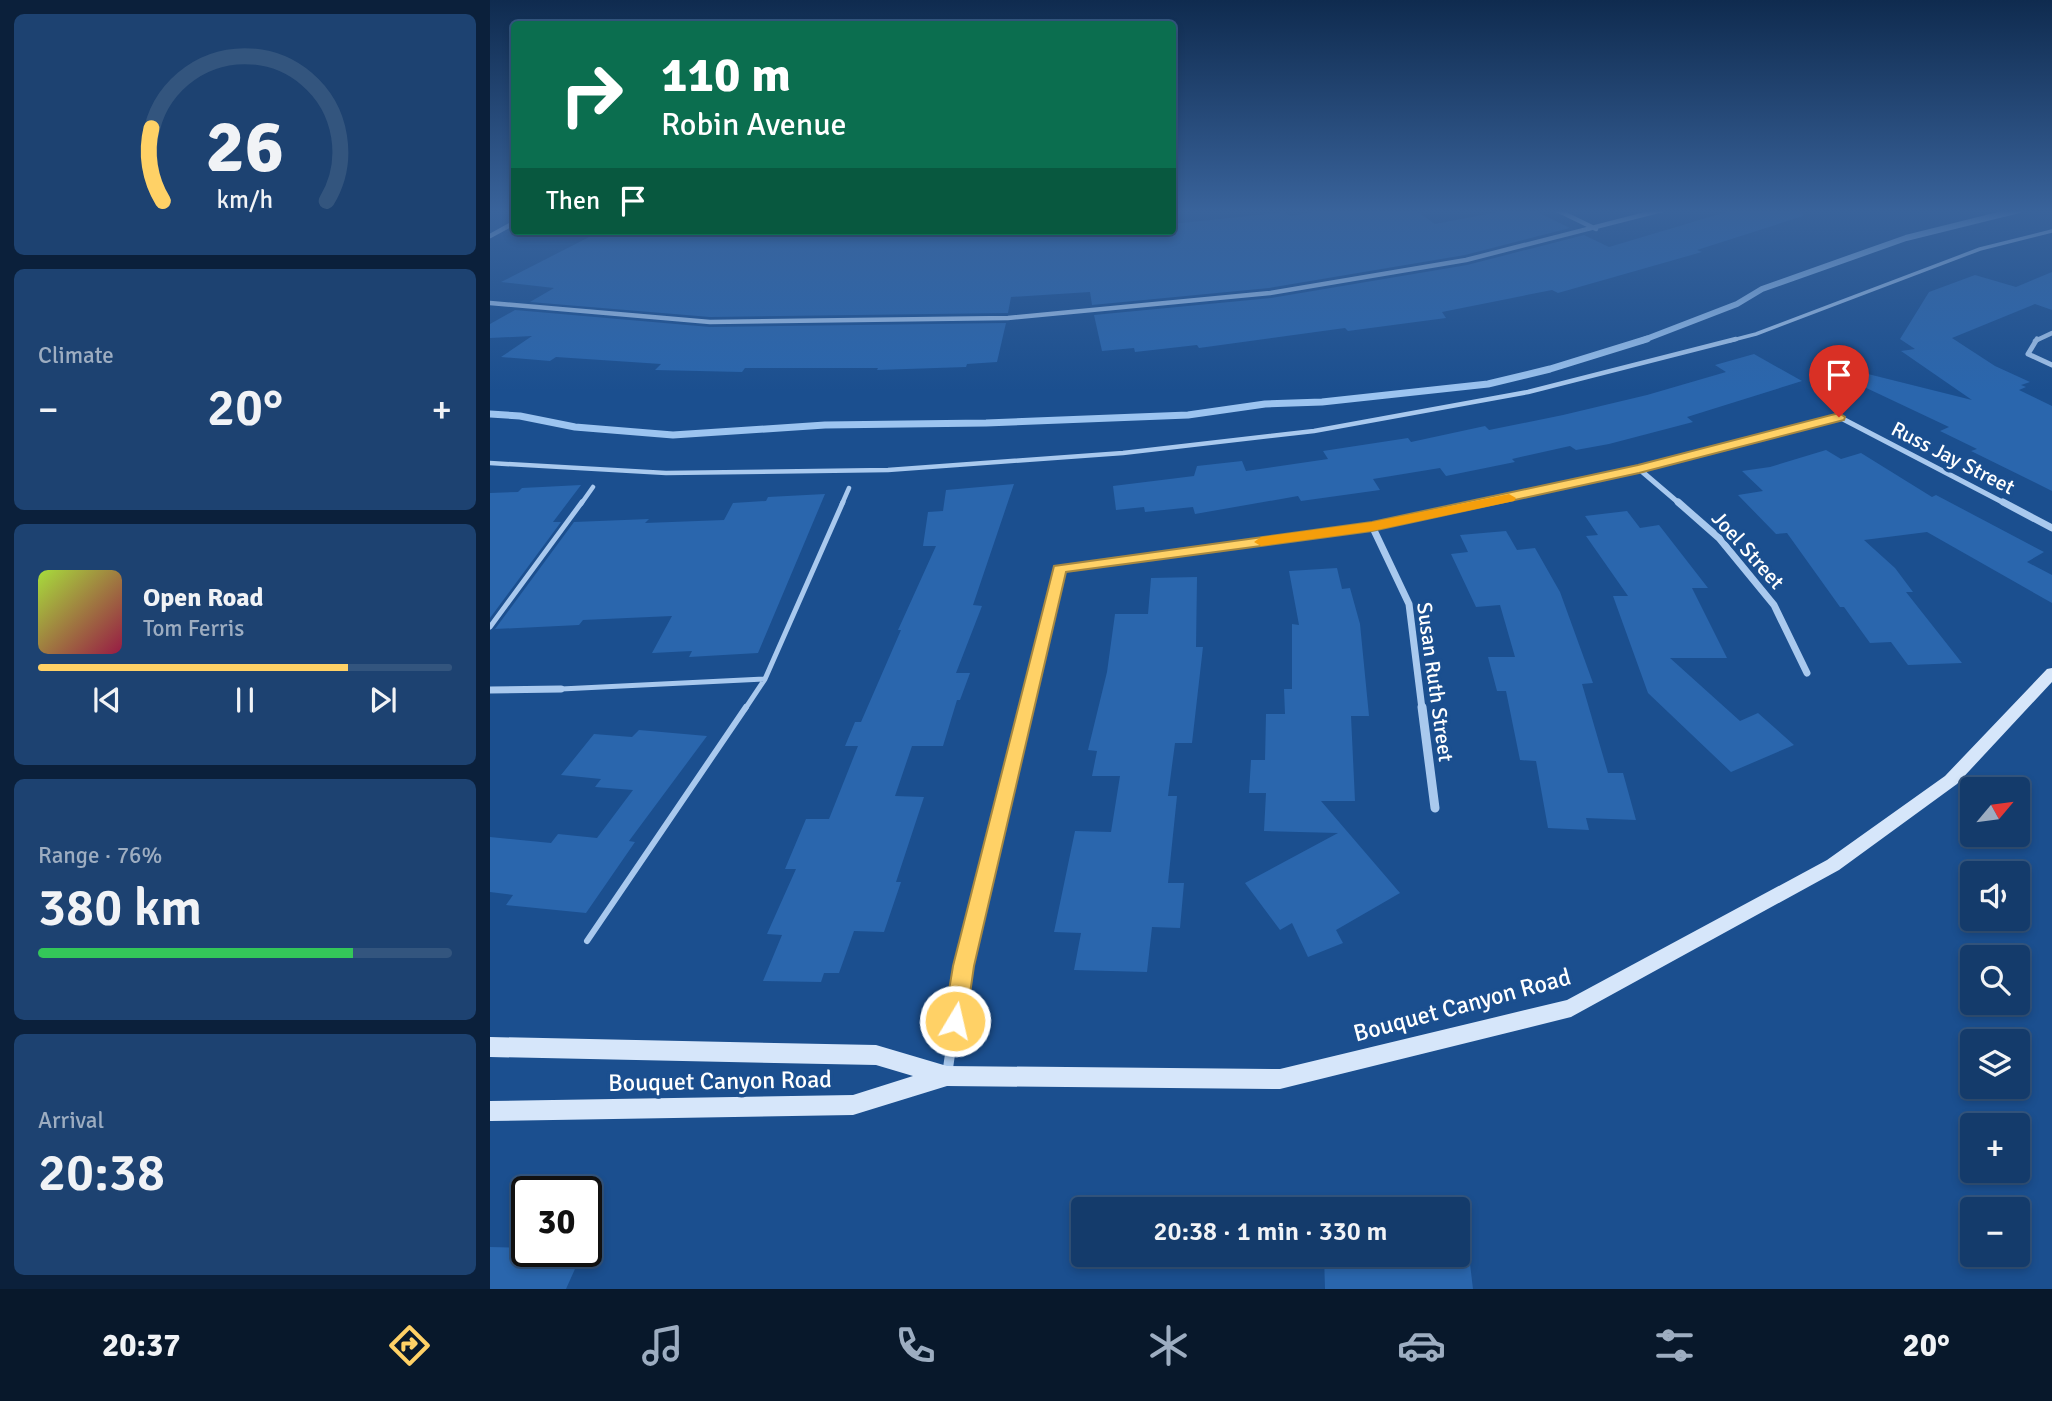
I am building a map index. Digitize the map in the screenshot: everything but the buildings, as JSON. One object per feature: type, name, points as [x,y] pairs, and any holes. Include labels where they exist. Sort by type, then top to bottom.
[{"type":"main road","name":"Bouquet Canyon Road","points":[[490,1047],[876,1055],[947,1076],[1280,1079],[1571,1009],[1756,905],[1833,866],[1951,780],[2052,673]]},
{"type":"main road","name":"Bouquet Canyon Road","points":[[490,1111],[853,1105],[947,1076]]},
{"type":"street","points":[[490,303],[710,322],[1008,318],[1270,293],[1406,270]]},
{"type":"street","points":[[2052,334],[2035,340],[2028,354],[2052,365]]},
{"type":"street","name":"Russ Jay Street","points":[[1639,469],[1839,417],[2052,528]]},
{"type":"street","points":[[947,1076],[963,966],[1060,569],[1372,526],[1639,469]]},
{"type":"street","name":"Joel Street","points":[[1639,469],[1719,538],[1774,606],[1807,673]]},
{"type":"street","name":"Susan Ruth Street","points":[[1372,526],[1409,604],[1435,808]]},
{"type":"street","points":[[490,690],[561,689]]},
{"type":"lane","points":[[490,463],[666,473],[888,470],[1122,453],[1314,430],[1528,392],[1756,334],[1924,270]]},
{"type":"lane","points":[[490,627],[593,487]]},
{"type":"lane","points":[[587,941],[765,679],[849,488]]},
{"type":"lane","points":[[561,689],[765,679]]},
{"type":"waterway","points":[[1643,340],[1737,304],[1762,289],[1815,270]]},
{"type":"waterway","points":[[1643,340],[1647,339]]},
{"type":"waterway","points":[[490,414],[520,416],[575,427],[673,435],[825,425],[986,423],[1188,415],[1265,404],[1322,402],[1488,384],[1550,369],[1643,340]]},
{"type":"slow traffic","points":[[1261,542],[1372,526],[1509,498]]},
{"type":"route","points":[[955,1021],[963,966],[1060,569],[1372,526],[1639,469],[1839,417]]}]
